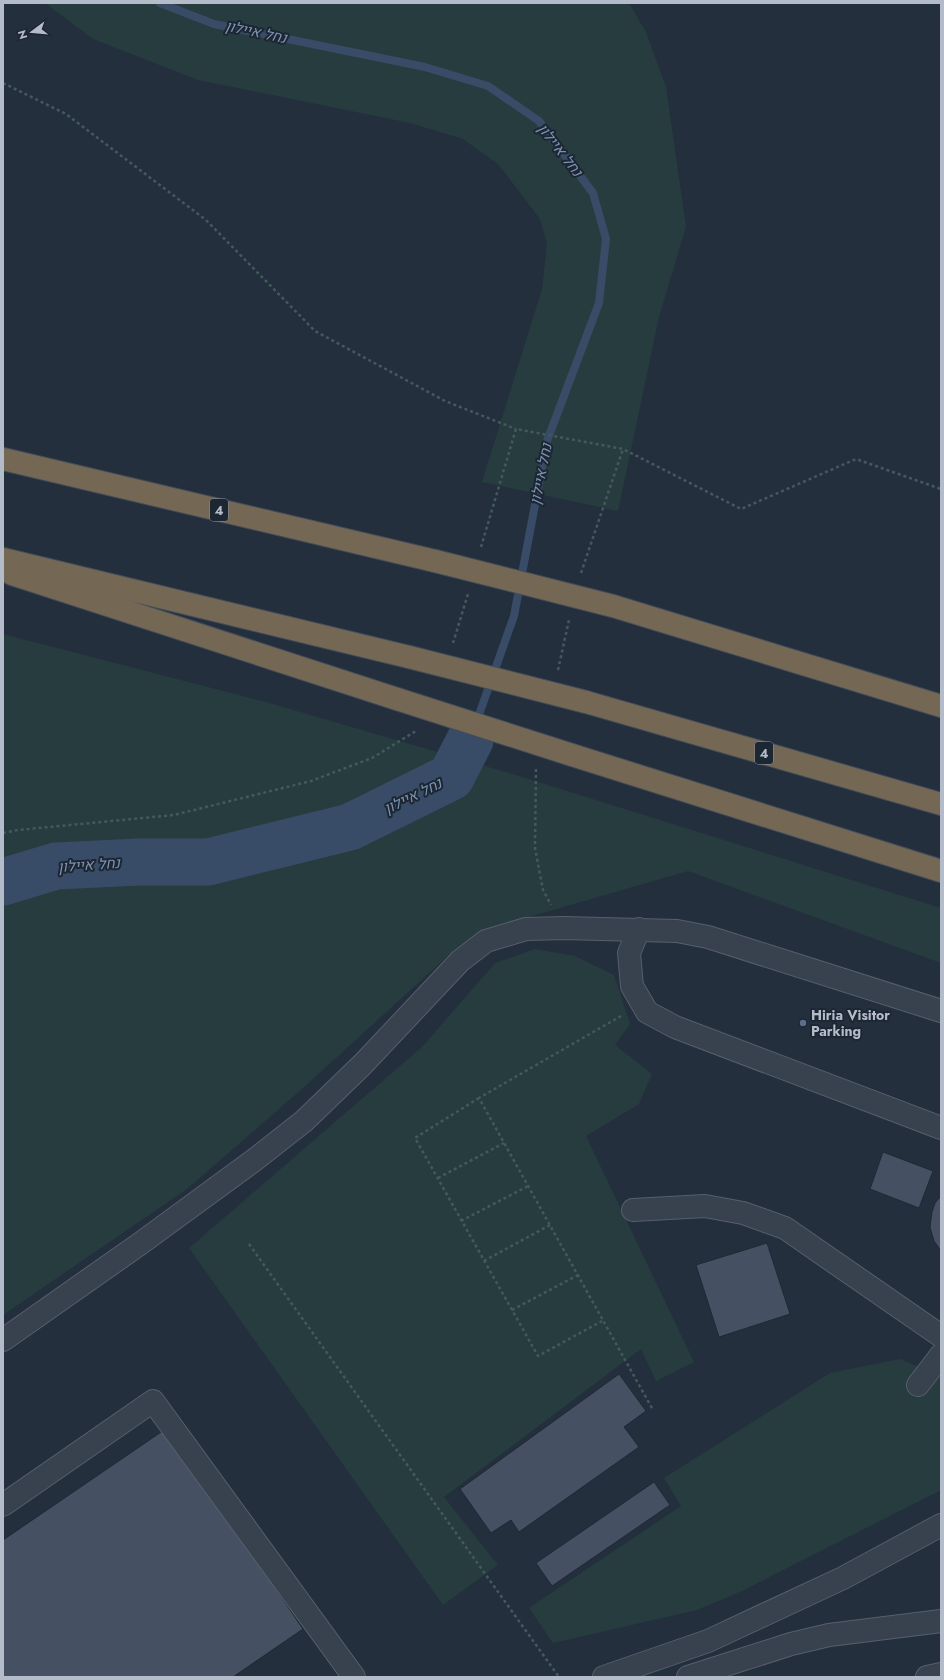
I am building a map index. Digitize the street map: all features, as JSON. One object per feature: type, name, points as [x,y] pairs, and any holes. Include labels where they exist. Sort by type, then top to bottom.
[{"type":"highway","name":"4","points":[[3,459],[435,560],[613,606],[941,706]]},
{"type":"highway","name":"4","points":[[3,559],[409,657],[586,702],[941,804]]},
{"type":"highway","points":[[3,571],[572,755],[941,871]]},
{"type":"street","points":[[3,1340],[147,1239],[253,1161],[304,1121],[362,1064],[460,961],[486,941],[526,929],[677,930],[708,937],[941,1011]]},
{"type":"street","points":[[639,929],[629,953],[632,986],[647,1012],[675,1027],[941,1128]]},
{"type":"street","points":[[633,1210],[705,1206],[743,1213],[785,1228],[941,1336]]},
{"type":"street","points":[[918,1385],[941,1355]]},
{"type":"street","points":[[3,1505],[153,1401],[354,1677]]},
{"type":"street","points":[[604,1677],[715,1638],[843,1578],[941,1525]]},
{"type":"street","points":[[688,1677],[783,1646],[829,1635],[941,1621]]},
{"type":"street","points":[[927,1677],[941,1674]]},
{"type":"path","points":[[3,83],[66,114],[206,220],[315,331],[445,401],[516,429]]},
{"type":"path","points":[[530,431],[623,448],[741,509],[856,459],[941,488]]},
{"type":"path","points":[[603,1320],[538,1356],[415,1138],[479,1098],[642,1003]]},
{"type":"path","points":[[479,1098],[653,1410]]},
{"type":"path","points":[[438,1178],[504,1143]]},
{"type":"path","points":[[462,1221],[528,1186]]},
{"type":"path","points":[[484,1261],[550,1225]]},
{"type":"path","points":[[248,1244],[560,1677]]},
{"type":"path","points":[[512,1310],[578,1275]]},
{"type":"green space","points":[[45,3],[629,3],[646,32],[666,87],[686,227],[659,317],[618,511],[482,482],[542,289],[547,244],[540,219],[498,164],[463,139],[410,123],[198,80],[93,39]]},
{"type":"green space","points":[[3,634],[266,702],[516,775],[941,908],[941,963],[688,871],[484,930],[451,953],[302,1089],[187,1189],[3,1315]]},
{"type":"green space","points":[[535,949],[575,956],[614,975],[630,1024],[615,1045],[652,1074],[639,1104],[586,1136],[694,1362],[656,1381],[641,1349],[444,1497],[498,1565],[443,1605],[189,1248],[423,1046],[495,963]]},
{"type":"green space","points":[[900,1359],[941,1376],[941,1490],[742,1591],[697,1610],[553,1643],[529,1608],[681,1506],[664,1478],[830,1373]]},
{"type":"building","points":[[883,1152],[933,1171],[919,1208],[870,1189]]},
{"type":"building","points":[[941,1196],[941,1251],[934,1241],[930,1227],[935,1203]]},
{"type":"building","points":[[767,1243],[790,1314],[719,1337],[696,1265]]},
{"type":"building","points":[[619,1374],[646,1411],[624,1427],[639,1447],[519,1532],[511,1520],[491,1533],[460,1489]]},
{"type":"building","points":[[167,1428],[303,1629],[233,1677],[3,1677],[3,1540]]},
{"type":"building","points":[[654,1482],[670,1505],[552,1586],[536,1563]]},
{"type":"waterway","name":"נחל איילון","points":[[160,3],[214,24],[425,67],[488,86],[539,121],[593,193],[606,239],[599,303],[547,441],[514,616],[470,740]]},
{"type":"waterway","name":"נחל איילון","points":[[3,882],[56,866],[139,862],[208,862],[350,827],[451,777],[470,740]]},
{"type":"place","name":"Hiria Visitor Parking","points":[[803,1023]]}]
